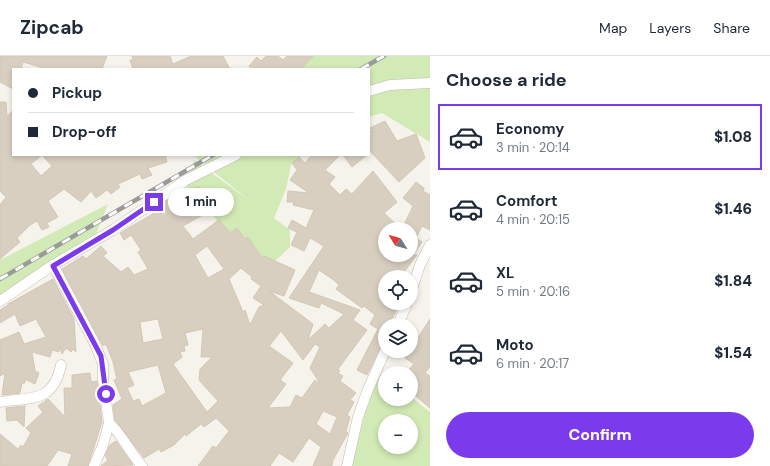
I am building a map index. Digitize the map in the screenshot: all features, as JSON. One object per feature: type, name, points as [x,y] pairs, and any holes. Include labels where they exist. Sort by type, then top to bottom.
[{"type":"street","points":[[370,91],[390,85],[430,83]]},
{"type":"street","points":[[0,301],[53,266],[113,230],[186,180],[234,156]]},
{"type":"street","points":[[418,271],[430,245]]},
{"type":"street","points":[[53,266],[101,356],[109,423],[103,445],[94,466]]},
{"type":"street","points":[[347,466],[358,418],[367,392],[382,358]]},
{"type":"street","points":[[0,402],[43,395],[55,385],[61,365]]},
{"type":"street","points":[[109,423],[118,431],[133,456],[142,466]]},
{"type":"green space","points":[[310,56],[430,56],[430,142],[382,113],[370,117],[370,68],[300,68]]},
{"type":"green space","points":[[194,156],[301,156],[291,165],[286,189],[274,218],[290,230],[290,247],[273,263],[241,247],[186,186],[194,160],[250,201]]},
{"type":"green space","points":[[108,204],[91,247],[0,304],[0,260]]},
{"type":"green space","points":[[378,376],[378,406],[418,406],[418,403],[430,412],[430,466],[352,466],[367,404]]},
{"type":"building","points":[[0,56],[107,56],[102,68],[40,68],[23,62],[21,68],[12,68],[12,88],[0,82]]},
{"type":"building","points":[[132,56],[170,56],[173,64],[191,56],[223,56],[229,68],[133,68],[130,60],[133,60]]},
{"type":"building","points":[[266,56],[278,56],[283,60],[287,56],[313,56],[302,68],[252,68],[249,66],[257,57],[261,61]]},
{"type":"building","points":[[0,102],[6,102],[7,117],[12,111],[12,156],[41,156],[31,164],[41,176],[52,166],[43,156],[165,156],[167,162],[148,168],[152,175],[142,179],[140,174],[118,184],[120,187],[111,194],[107,190],[96,198],[91,191],[81,202],[64,189],[48,201],[58,217],[47,223],[49,227],[42,230],[37,221],[30,225],[17,238],[20,242],[0,259],[0,205],[6,197],[0,191]]},
{"type":"building","points":[[385,121],[397,141],[416,134],[425,158],[399,182],[370,151],[370,132],[372,131],[370,128]]},
{"type":"building","points":[[311,156],[339,156],[325,170],[335,177],[329,184],[340,195],[346,189],[352,194],[373,171],[397,202],[384,213],[394,222],[378,222],[378,262],[412,262],[405,270],[378,270],[378,310],[396,310],[392,318],[378,318],[378,329],[370,324],[375,315],[364,306],[362,308],[336,289],[339,285],[319,270],[309,292],[360,310],[353,320],[367,330],[338,369],[340,371],[338,373],[343,376],[340,381],[356,393],[350,400],[354,402],[347,415],[350,417],[346,431],[348,433],[333,460],[332,466],[313,466],[321,447],[309,438],[293,462],[279,453],[270,466],[198,466],[213,446],[216,448],[229,431],[216,418],[204,427],[201,424],[186,436],[185,434],[174,445],[161,452],[159,449],[144,458],[115,420],[113,405],[122,399],[114,380],[117,379],[113,362],[106,344],[103,346],[62,269],[83,256],[86,259],[101,246],[107,253],[103,256],[121,272],[128,267],[134,275],[148,269],[138,252],[141,250],[131,235],[124,240],[120,233],[163,208],[162,204],[177,194],[199,187],[208,212],[183,226],[193,239],[219,220],[230,233],[237,228],[245,239],[248,237],[262,258],[264,256],[295,270],[284,296],[269,291],[313,324],[308,340],[325,324],[329,328],[344,314],[321,303],[319,308],[289,298],[324,246],[310,238],[304,251],[291,245],[297,232],[288,228],[292,220],[306,228],[314,210],[293,205],[294,202],[287,202],[288,191],[309,193],[290,180],[297,170],[292,163],[299,157],[305,163]],"holes":[[[207,246],[224,269],[208,278],[195,255]],[[241,268],[252,277],[251,279],[261,286],[253,298],[264,305],[259,307],[250,325],[245,310],[243,312],[229,279]],[[158,319],[163,339],[143,343],[140,322]],[[203,329],[201,357],[212,357],[200,369],[199,380],[218,401],[207,412],[173,364],[182,357],[180,352],[185,351],[184,346],[188,345],[185,333]],[[281,331],[303,360],[315,344],[320,347],[310,368],[321,385],[315,380],[302,398],[296,395],[290,407],[268,408],[286,384],[280,380],[293,363],[269,346]],[[158,365],[166,393],[142,406],[139,399],[133,401],[127,388],[134,385],[128,372]],[[323,411],[337,417],[330,434],[316,424]]]},
{"type":"building","points":[[344,156],[366,156],[352,167]]},
{"type":"building","points":[[416,182],[424,188],[423,191],[430,195],[430,230],[422,226],[418,234],[418,222],[405,222],[413,206],[403,198]]},
{"type":"building","points":[[418,239],[422,242],[418,248]]},
{"type":"building","points":[[53,279],[74,319],[76,352],[73,349],[71,352],[66,348],[62,354],[60,346],[59,352],[52,350],[50,357],[32,352],[35,371],[39,373],[35,384],[25,379],[25,383],[22,383],[20,393],[2,395],[5,373],[0,376],[0,340],[19,332],[24,344],[46,337],[36,319],[20,326],[15,314],[0,323],[0,310]]},
{"type":"building","points":[[430,319],[430,367],[425,373],[430,376],[430,408],[418,398],[418,366],[412,366],[414,364],[405,358],[418,358],[418,338]]},
{"type":"building","points":[[378,329],[378,353],[367,375],[357,370]]},
{"type":"building","points":[[90,373],[91,382],[97,381],[102,422],[88,466],[68,466],[72,454],[58,450],[47,466],[0,466],[0,434],[18,449],[21,445],[23,447],[31,433],[26,428],[43,412],[38,406],[48,399],[65,417],[64,388],[72,388],[72,375]]},
{"type":"building","points":[[25,406],[24,427],[17,420],[7,421],[6,408]]},
{"type":"building","points":[[116,441],[133,465],[101,466],[108,460],[105,456],[110,445]]},
{"type":"railway","points":[[363,68],[384,56]]},
{"type":"railway","points":[[0,279],[211,156]]},
{"type":"route","points":[[106,394],[101,356],[53,266],[113,230],[154,202]]}]
